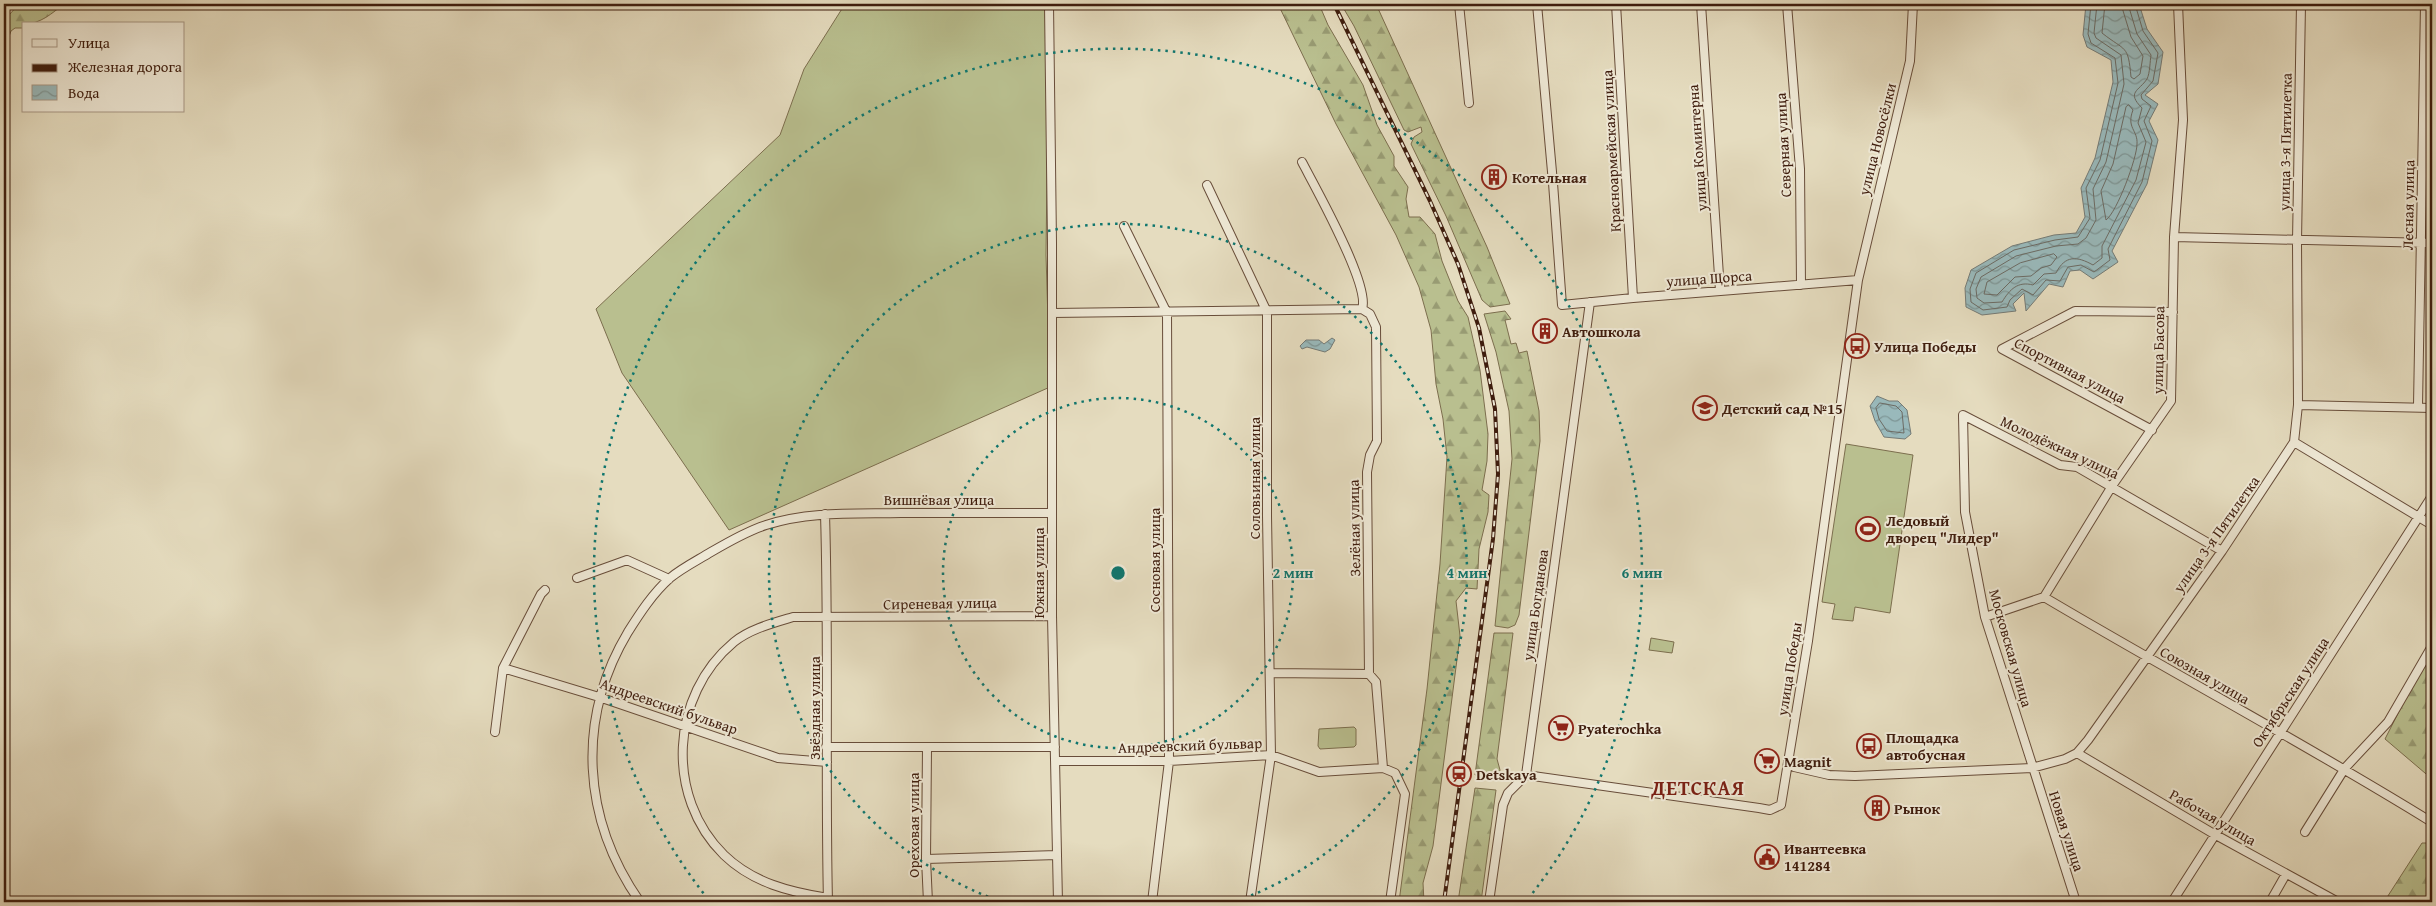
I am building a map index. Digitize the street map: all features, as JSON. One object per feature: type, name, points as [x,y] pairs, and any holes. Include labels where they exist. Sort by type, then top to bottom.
[{"type":"street","name":"Южная улица","points":[[1049,4],[1052,243],[1052,616],[1058,902]]},
{"type":"street","points":[[1459,4],[1468,102]]},
{"type":"street","name":"улица Щорса","points":[[1537,4],[1562,305],[1858,280]]},
{"type":"street","name":"Красноармейская улица","points":[[1616,4],[1633,298]]},
{"type":"street","name":"улица Коминтерна","points":[[1701,4],[1720,291]]},
{"type":"street","name":"Северная улица","points":[[1787,4],[1800,169],[1801,285]]},
{"type":"street","name":"улица Новосёлки","points":[[1858,280],[1910,61],[1913,4]]},
{"type":"street","name":"улица Басова","points":[[2044,597],[2112,486],[2171,401],[2174,238],[2182,120],[2178,4]]},
{"type":"street","name":"улица 3-я Пятилетка","points":[[2077,753],[2222,552],[2294,442],[2298,406],[2297,241],[2301,4]]},
{"type":"street","name":"Лесная улица","points":[[2418,406],[2425,4]]},
{"type":"street","points":[[1052,314],[1362,309],[1363,293],[1356,273],[1331,218],[1302,162]]},
{"type":"street","name":"Соловьиная улица","points":[[1206,185],[1267,312],[1267,516],[1271,755],[1250,902]]},
{"type":"street","name":"Сосновая улица","points":[[1124,226],[1167,313],[1169,762],[1152,902]]},
{"type":"street","points":[[2174,238],[2432,243]]},
{"type":"street","name":"улица Победы","points":[[1526,775],[1770,810],[1781,805],[1808,641],[1858,280]]},
{"type":"street","name":"улица Богданова","points":[[1526,775],[1590,302]]},
{"type":"street","name":"Зелёная улица","points":[[1362,309],[1370,314],[1376,327],[1377,441],[1370,455],[1367,472],[1369,674],[1376,682],[1383,768]]},
{"type":"street","name":"Спортивная улица","points":[[2152,430],[2002,350],[2075,311],[2172,312]]},
{"type":"street","points":[[2298,406],[2418,406],[2432,408]]},
{"type":"street","name":"Молодёжная улица","points":[[1963,415],[2060,466],[2077,467],[2222,552]]},
{"type":"street","name":"Московская улица","points":[[1963,415],[1965,512],[1985,617],[2032,768]]},
{"type":"street","points":[[2294,442],[2420,516],[2432,525]]},
{"type":"street","name":"Октябрьская улица","points":[[2172,902],[2432,496]]},
{"type":"street","name":"Вишнёвая улица","points":[[640,902],[618,864],[603,830],[594,785],[592,734],[599,697],[619,648],[640,612],[669,579],[724,545],[765,525],[825,514],[1052,512]]},
{"type":"street","name":"Звёздная улица","points":[[825,514],[828,618],[826,747],[828,762],[828,900]]},
{"type":"street","points":[[577,578],[627,560],[669,579]]},
{"type":"street","points":[[495,732],[503,668],[541,594],[545,590]]},
{"type":"street","points":[[1985,617],[2044,597]]},
{"type":"street","name":"Союзная улица","points":[[2044,597],[2146,658],[2280,734],[2345,768],[2430,821]]},
{"type":"street","name":"Сиреневая улица","points":[[828,900],[792,892],[757,878],[725,856],[705,833],[689,802],[681,761],[684,726],[699,685],[713,662],[735,641],[768,624],[793,617],[1052,616]]},
{"type":"street","points":[[2305,832],[2345,768],[2388,722],[2432,646]]},
{"type":"street","name":"Андреевский бульвар","points":[[503,668],[599,697],[778,758],[828,762]]},
{"type":"street","points":[[1271,673],[1369,674]]},
{"type":"street","points":[[826,747],[1055,748]]},
{"type":"street","name":"Ореховая улица","points":[[927,748],[926,859],[928,902]]},
{"type":"street","points":[[1789,757],[1794,767],[1841,776],[2032,768],[2065,759],[2077,753]]},
{"type":"street","name":"Рабочая улица","points":[[2077,753],[2214,834],[2338,902]]},
{"type":"street","name":"Андреевский бульвар","points":[[1056,761],[1169,762],[1271,755],[1319,772],[1383,768]]},
{"type":"street","points":[[1383,768],[1395,772],[1405,794],[1390,902]]},
{"type":"street","name":"Новая улица","points":[[2032,768],[2076,902]]},
{"type":"street","points":[[1489,902],[1503,805],[1508,792],[1526,775]]},
{"type":"street","points":[[926,859],[1057,855]]},
{"type":"street","points":[[2270,902],[2286,874]]},
{"type":"green space","points":[[19,4],[64,4],[41,20],[22,22],[22,28],[15,28],[11,31],[8,39],[4,42],[4,14],[9,15]]},
{"type":"green space","points":[[845,4],[1049,4],[1046,255],[1050,387],[729,530],[622,373],[596,309],[780,135],[804,69]]},
{"type":"green space","points":[[1278,4],[1319,4],[1328,25],[1363,85],[1377,125],[1394,156],[1394,166],[1408,187],[1406,199],[1409,217],[1420,217],[1435,234],[1442,261],[1458,301],[1468,317],[1480,370],[1488,434],[1487,461],[1482,490],[1489,495],[1488,512],[1479,549],[1477,589],[1466,588],[1456,601],[1460,636],[1433,846],[1423,883],[1424,902],[1399,902],[1427,689],[1440,564],[1447,457],[1443,419],[1436,384],[1431,330],[1419,287],[1396,235],[1336,124]]},
{"type":"green space","points":[[1341,4],[1376,4],[1487,247],[1510,304],[1490,307],[1482,300],[1446,216],[1411,144],[1414,137],[1422,132],[1421,127],[1408,132],[1404,130],[1354,26]]},
{"type":"green space","points":[[1505,311],[1511,319],[1505,320],[1511,344],[1516,343],[1519,353],[1527,351],[1539,411],[1540,441],[1519,615],[1515,625],[1508,628],[1495,626],[1512,459],[1509,411],[1496,352],[1484,314]]},
{"type":"green space","name":"Ледовый дворец \"Лидер\"","points":[[1846,444],[1913,455],[1890,613],[1855,607],[1853,621],[1832,619],[1835,604],[1822,602]]},
{"type":"green space","points":[[1494,633],[1513,633],[1497,759],[1500,770],[1497,779],[1475,775]]},
{"type":"green space","points":[[1651,638],[1674,642],[1672,653],[1649,650]]},
{"type":"green space","points":[[2432,646],[2432,779],[2385,739]]},
{"type":"green space","points":[[1354,727],[1356,729],[1356,745],[1354,747],[1320,749],[1318,746],[1319,729]]},
{"type":"green space","points":[[1475,788],[1496,790],[1481,902],[1458,902]]},
{"type":"green space","points":[[2422,843],[2432,843],[2432,902],[2384,902]]},
{"type":"water","points":[[2086,4],[2139,4],[2147,29],[2163,52],[2158,84],[2145,95],[2158,104],[2149,121],[2158,140],[2147,184],[2112,251],[2118,262],[2093,279],[2080,270],[2070,271],[2063,287],[2049,284],[2026,311],[2024,293],[2013,304],[2016,311],[1982,315],[1966,307],[1965,288],[1971,270],[2012,246],[2054,235],[2076,233],[2085,217],[2081,188],[2095,158],[2113,82],[2111,60],[2087,47],[2083,35]]},
{"type":"water","points":[[1332,338],[1335,340],[1330,349],[1325,352],[1307,347],[1302,349],[1300,346],[1306,340],[1319,340],[1324,344]]},
{"type":"water","points":[[1877,396],[1889,401],[1898,401],[1907,410],[1911,434],[1905,439],[1884,437],[1875,421],[1870,406]]},
{"type":"railway","points":[[1334,4],[1430,201],[1458,264],[1479,328],[1495,409],[1498,474],[1493,539],[1444,902]]},
{"type":"place","name":"Котельная","points":[[1494,177]]},
{"type":"place","name":"Автошкола","points":[[1545,331]]},
{"type":"place","name":"Улица Победы","points":[[1857,346]]},
{"type":"place","name":"Детский сад №15","points":[[1705,408]]},
{"type":"place","name":"Ледовый дворец \"Лидер\"","points":[[1868,529]]},
{"type":"place","name":"Pyaterochka","points":[[1561,728]]},
{"type":"place","name":"Площадка автобусная","points":[[1869,746]]},
{"type":"place","name":"Magnit","points":[[1767,761]]},
{"type":"place","name":"Detskaya","points":[[1459,774]]},
{"type":"place","name":"Рынок","points":[[1877,808]]},
{"type":"place","name":"Ивантеевка 141284","points":[[1767,857]]},
{"type":"district","name":"ДЕТСКАЯ","points":[[1698,787]]}]
